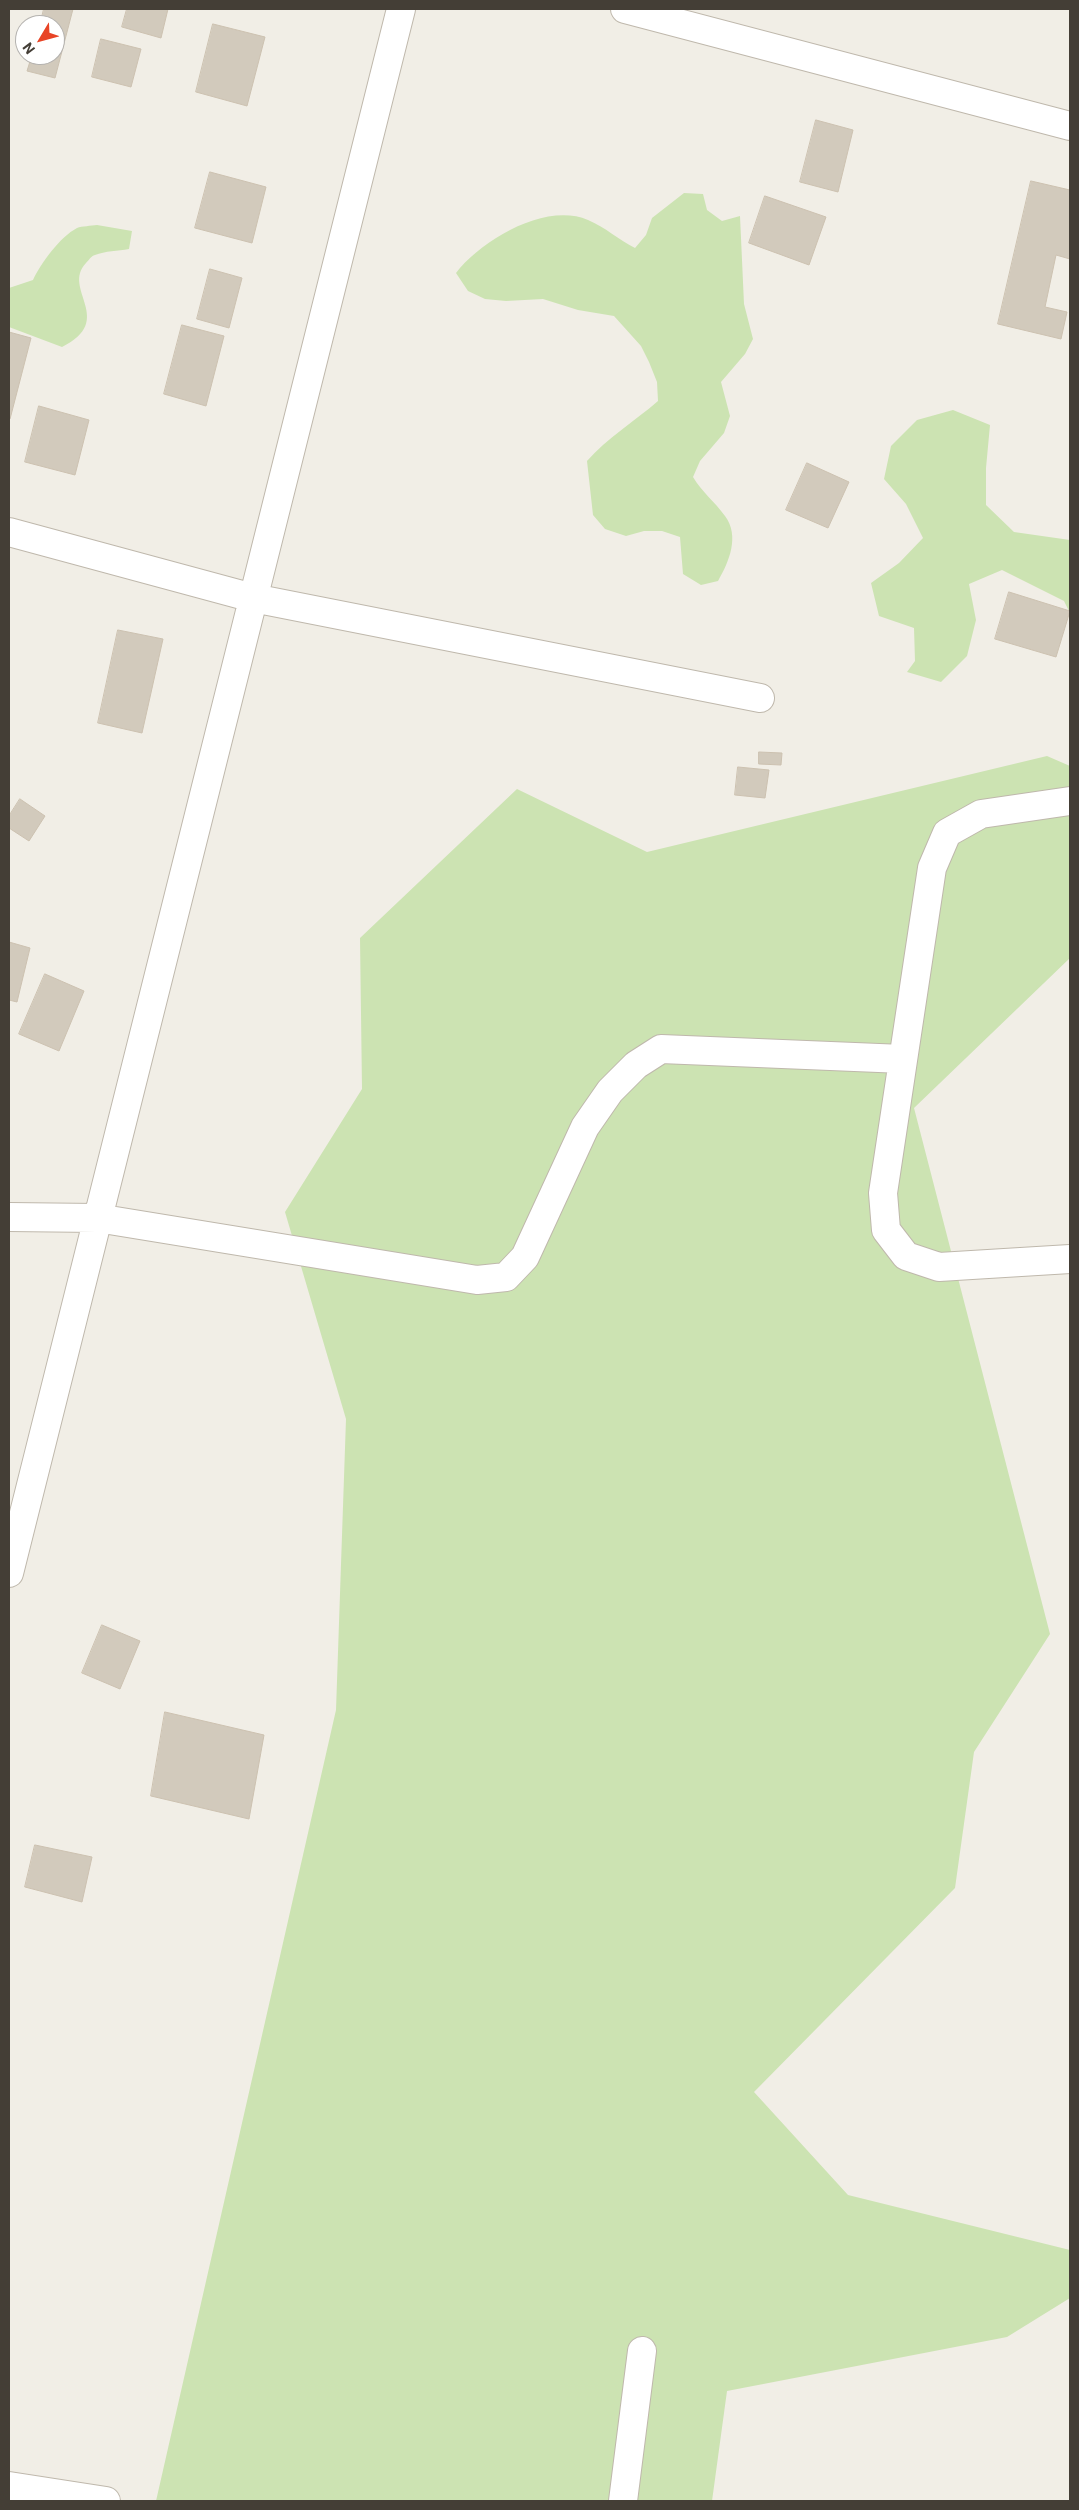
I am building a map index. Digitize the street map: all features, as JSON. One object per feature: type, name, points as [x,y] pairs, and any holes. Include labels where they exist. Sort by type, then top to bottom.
[{"type":"street","points":[[9,1573],[401,9]]},
{"type":"street","points":[[626,9],[1070,126]]},
{"type":"street","points":[[9,532],[253,598],[760,698]]},
{"type":"street","points":[[1070,801],[981,814],[947,832],[932,868],[883,1193],[886,1230],[906,1256],[939,1267],[1070,1259]]},
{"type":"street","points":[[9,1217],[98,1218],[477,1280],[506,1277],[525,1257],[585,1128],[610,1091],[636,1065],[661,1049],[903,1059]]},
{"type":"street","points":[[623,2501],[642,2351]]},
{"type":"street","points":[[9,2486],[106,2501]]},
{"type":"green space","points":[[684,193],[703,194],[707,210],[722,221],[740,216],[744,304],[753,339],[745,354],[721,382],[730,416],[724,433],[700,461],[693,477],[725,516],[732,532],[729,557],[718,581],[701,585],[683,574],[680,537],[662,531],[644,531],[626,536],[605,529],[593,515],[587,461],[612,437],[658,401],[657,382],[641,346],[614,316],[578,310],[543,299],[506,301],[485,299],[468,291],[456,273],[482,248],[498,237],[534,220],[553,216],[571,216],[588,220],[635,248],[646,235],[652,218]]},
{"type":"green space","points":[[97,225],[132,231],[129,249],[107,252],[91,257],[80,273],[79,283],[87,315],[85,326],[78,337],[62,347],[9,327],[9,288],[33,280],[52,251],[71,232],[79,227]]},
{"type":"green space","points":[[953,410],[990,425],[986,468],[986,505],[1014,532],[1070,540],[1070,613],[1064,601],[1002,570],[969,584],[976,620],[967,656],[941,682],[907,672],[915,661],[914,628],[879,616],[871,583],[899,563],[923,538],[906,504],[884,479],[891,446],[917,420]]},
{"type":"green space","points":[[1047,756],[1070,766],[1070,958],[914,1108],[1050,1634],[974,1752],[955,1888],[754,2092],[848,2195],[1070,2250],[1070,2298],[1007,2337],[727,2391],[712,2501],[156,2501],[336,1710],[346,1419],[285,1212],[362,1089],[360,938],[517,789],[647,852]]},
{"type":"building","points":[[44,9],[73,9],[65,40],[65,15],[42,15]]},
{"type":"building","points":[[127,9],[168,9],[161,38],[122,27]]},
{"type":"building","points":[[213,24],[265,37],[247,106],[196,92]]},
{"type":"building","points":[[101,39],[141,49],[131,87],[92,77]]},
{"type":"building","points":[[29,65],[58,65],[55,78],[27,71]]},
{"type":"building","points":[[816,120],[853,130],[838,192],[800,182]]},
{"type":"building","points":[[210,172],[266,187],[252,243],[195,228]]},
{"type":"building","points":[[1031,181],[1070,190],[1070,259],[1056,255],[1045,307],[1067,312],[1061,339],[998,324]]},
{"type":"building","points":[[765,196],[826,217],[809,265],[749,243]]},
{"type":"building","points":[[210,269],[242,278],[229,328],[197,319]]},
{"type":"building","points":[[182,325],[224,336],[206,406],[164,394]]},
{"type":"building","points":[[9,332],[31,338],[10,419],[9,418]]},
{"type":"building","points":[[39,406],[89,420],[75,475],[25,462]]},
{"type":"building","points":[[807,463],[849,482],[828,528],[786,510]]},
{"type":"building","points":[[1009,592],[1070,611],[1056,657],[995,639]]},
{"type":"building","points":[[118,630],[163,639],[142,733],[98,723]]},
{"type":"building","points":[[759,752],[782,753],[781,765],[759,764]]},
{"type":"building","points":[[738,767],[769,770],[765,798],[735,795]]},
{"type":"building","points":[[20,799],[45,816],[29,841],[9,828],[9,816]]},
{"type":"building","points":[[9,942],[30,948],[17,1002],[9,1000]]},
{"type":"building","points":[[45,974],[84,991],[59,1051],[19,1034]]},
{"type":"building","points":[[102,1625],[140,1641],[120,1689],[82,1673]]},
{"type":"building","points":[[165,1712],[264,1735],[249,1819],[151,1796]]},
{"type":"building","points":[[35,1845],[92,1857],[82,1902],[25,1887]]}]
